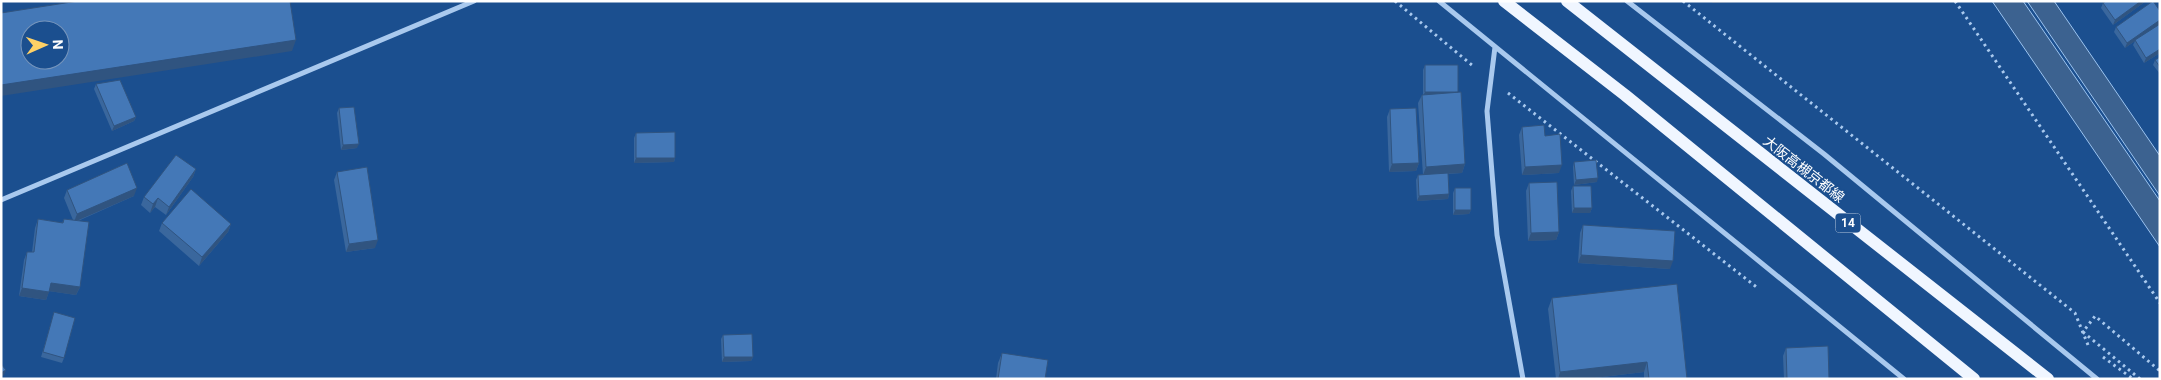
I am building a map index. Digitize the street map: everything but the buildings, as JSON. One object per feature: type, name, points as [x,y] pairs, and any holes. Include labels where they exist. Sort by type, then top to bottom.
[{"type":"main road","points":[[1504,1],[1625,95],[1974,379]]},
{"type":"main road","name":"大阪高槻京都線","points":[[1567,1],[2048,379]]},
{"type":"street","points":[[1,200],[474,1]]},
{"type":"street","points":[[1439,1],[1904,379]]},
{"type":"street","points":[[1627,1],[1824,154],[2097,379]]},
{"type":"street","points":[[1495,47],[1487,111],[1498,235],[1523,379]]},
{"type":"path","points":[[1395,1],[1491,81],[1765,293]]},
{"type":"path","points":[[1683,1],[2075,313],[2088,346]]},
{"type":"path","points":[[1955,1],[2160,303]]},
{"type":"path","points":[[2140,379],[2083,332],[2095,316],[2160,371]]},
{"type":"path","points":[[2096,351],[2133,379]]},
{"type":"water","points":[[1992,1],[2023,1],[2160,201],[2160,247]]},
{"type":"water","points":[[2027,1],[2054,1],[2160,156],[2160,196]]}]
